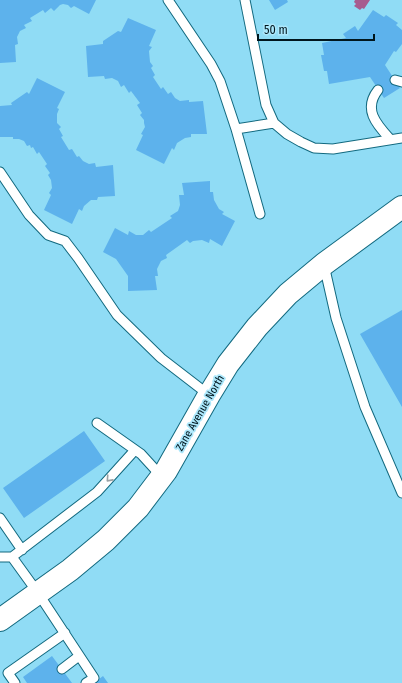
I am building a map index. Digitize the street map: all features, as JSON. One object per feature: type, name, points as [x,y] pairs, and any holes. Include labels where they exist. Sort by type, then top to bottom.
[{"type":"street","name":"Zane Avenue North","points":[[0,620],[70,570],[106,540],[138,508],[166,472],[209,394],[228,364],[257,327],[288,294],[324,264],[402,207]]},
{"type":"lane","points":[[168,0],[211,64],[220,81],[236,129],[260,214]]},
{"type":"lane","points":[[245,0],[266,105],[274,123],[292,137],[314,148],[333,149],[402,138]]},
{"type":"lane","points":[[378,90],[374,95],[371,105],[373,117],[378,127],[390,139]]},
{"type":"lane","points":[[236,129],[274,123]]},
{"type":"lane","points":[[0,172],[28,215],[48,235],[65,242],[78,258],[117,315],[161,358],[209,394]]},
{"type":"lane","points":[[324,264],[336,318],[365,407],[402,493]]},
{"type":"lane","points":[[97,423],[141,454],[162,477]]},
{"type":"lane","points":[[0,557],[12,557],[98,492],[135,450]]},
{"type":"lane","points":[[0,518],[22,550]]},
{"type":"lane","points":[[12,557],[38,593],[94,678],[86,683]]},
{"type":"lane","points":[[15,683],[8,673],[65,633]]},
{"type":"lane","points":[[62,669],[79,656]]},
{"type":"shaded area","points":[[355,0],[370,0],[364,9],[362,8],[360,10],[354,6],[356,4],[354,2]]},
{"type":"building","points":[[0,0],[96,0],[89,14],[74,6],[71,8],[68,5],[63,4],[54,11],[51,8],[45,13],[43,10],[30,18],[32,21],[24,25],[26,28],[20,31],[17,37],[18,44],[15,45],[16,62],[0,63]]},
{"type":"building","points":[[269,0],[287,0],[288,2],[275,10]]},
{"type":"building","points":[[373,10],[384,17],[386,15],[398,23],[396,25],[402,30],[402,44],[396,52],[394,51],[385,65],[400,88],[384,98],[370,77],[329,84],[327,71],[324,71],[321,55],[324,55],[322,43],[346,38],[343,34],[355,26],[358,31]]},
{"type":"building","points":[[128,18],[156,30],[149,46],[152,47],[149,51],[150,62],[153,66],[151,68],[155,75],[153,77],[161,89],[163,87],[168,94],[171,92],[175,98],[180,101],[203,101],[207,134],[191,134],[191,137],[185,138],[177,143],[174,150],[172,148],[164,164],[136,150],[145,127],[144,120],[140,115],[142,113],[137,105],[140,103],[131,91],[129,93],[124,85],[121,87],[118,81],[112,78],[105,79],[104,76],[88,77],[86,46],[103,44],[103,41],[118,31],[121,32]]},
{"type":"building","points":[[37,78],[65,92],[57,108],[59,109],[57,114],[57,123],[61,127],[59,129],[63,136],[61,137],[69,150],[72,149],[77,157],[79,156],[83,161],[89,164],[95,163],[96,167],[113,165],[115,196],[98,197],[97,200],[91,200],[84,206],[82,211],[79,209],[72,224],[44,210],[51,195],[49,193],[52,188],[51,180],[48,175],[50,173],[45,166],[47,164],[39,152],[37,154],[33,147],[31,148],[30,145],[27,146],[24,141],[19,139],[13,139],[13,137],[0,137],[0,106],[12,105],[11,103],[27,92],[29,94]]},
{"type":"building","points":[[210,181],[210,192],[213,192],[214,200],[219,209],[224,212],[222,214],[235,221],[222,246],[210,239],[209,243],[202,240],[193,241],[190,243],[187,240],[166,255],[167,258],[161,261],[157,269],[158,276],[155,276],[157,290],[128,291],[128,276],[116,259],[103,252],[115,228],[128,235],[129,231],[136,235],[143,235],[149,230],[151,232],[172,218],[170,216],[178,211],[180,205],[179,195],[184,195],[182,183]]},
{"type":"building","points":[[402,310],[402,407],[360,334]]},
{"type":"building","points":[[84,431],[105,461],[24,518],[3,488]]},
{"type":"building","points":[[52,656],[72,683],[27,683],[23,677]]},
{"type":"building","points":[[103,676],[108,683],[94,683]]}]
